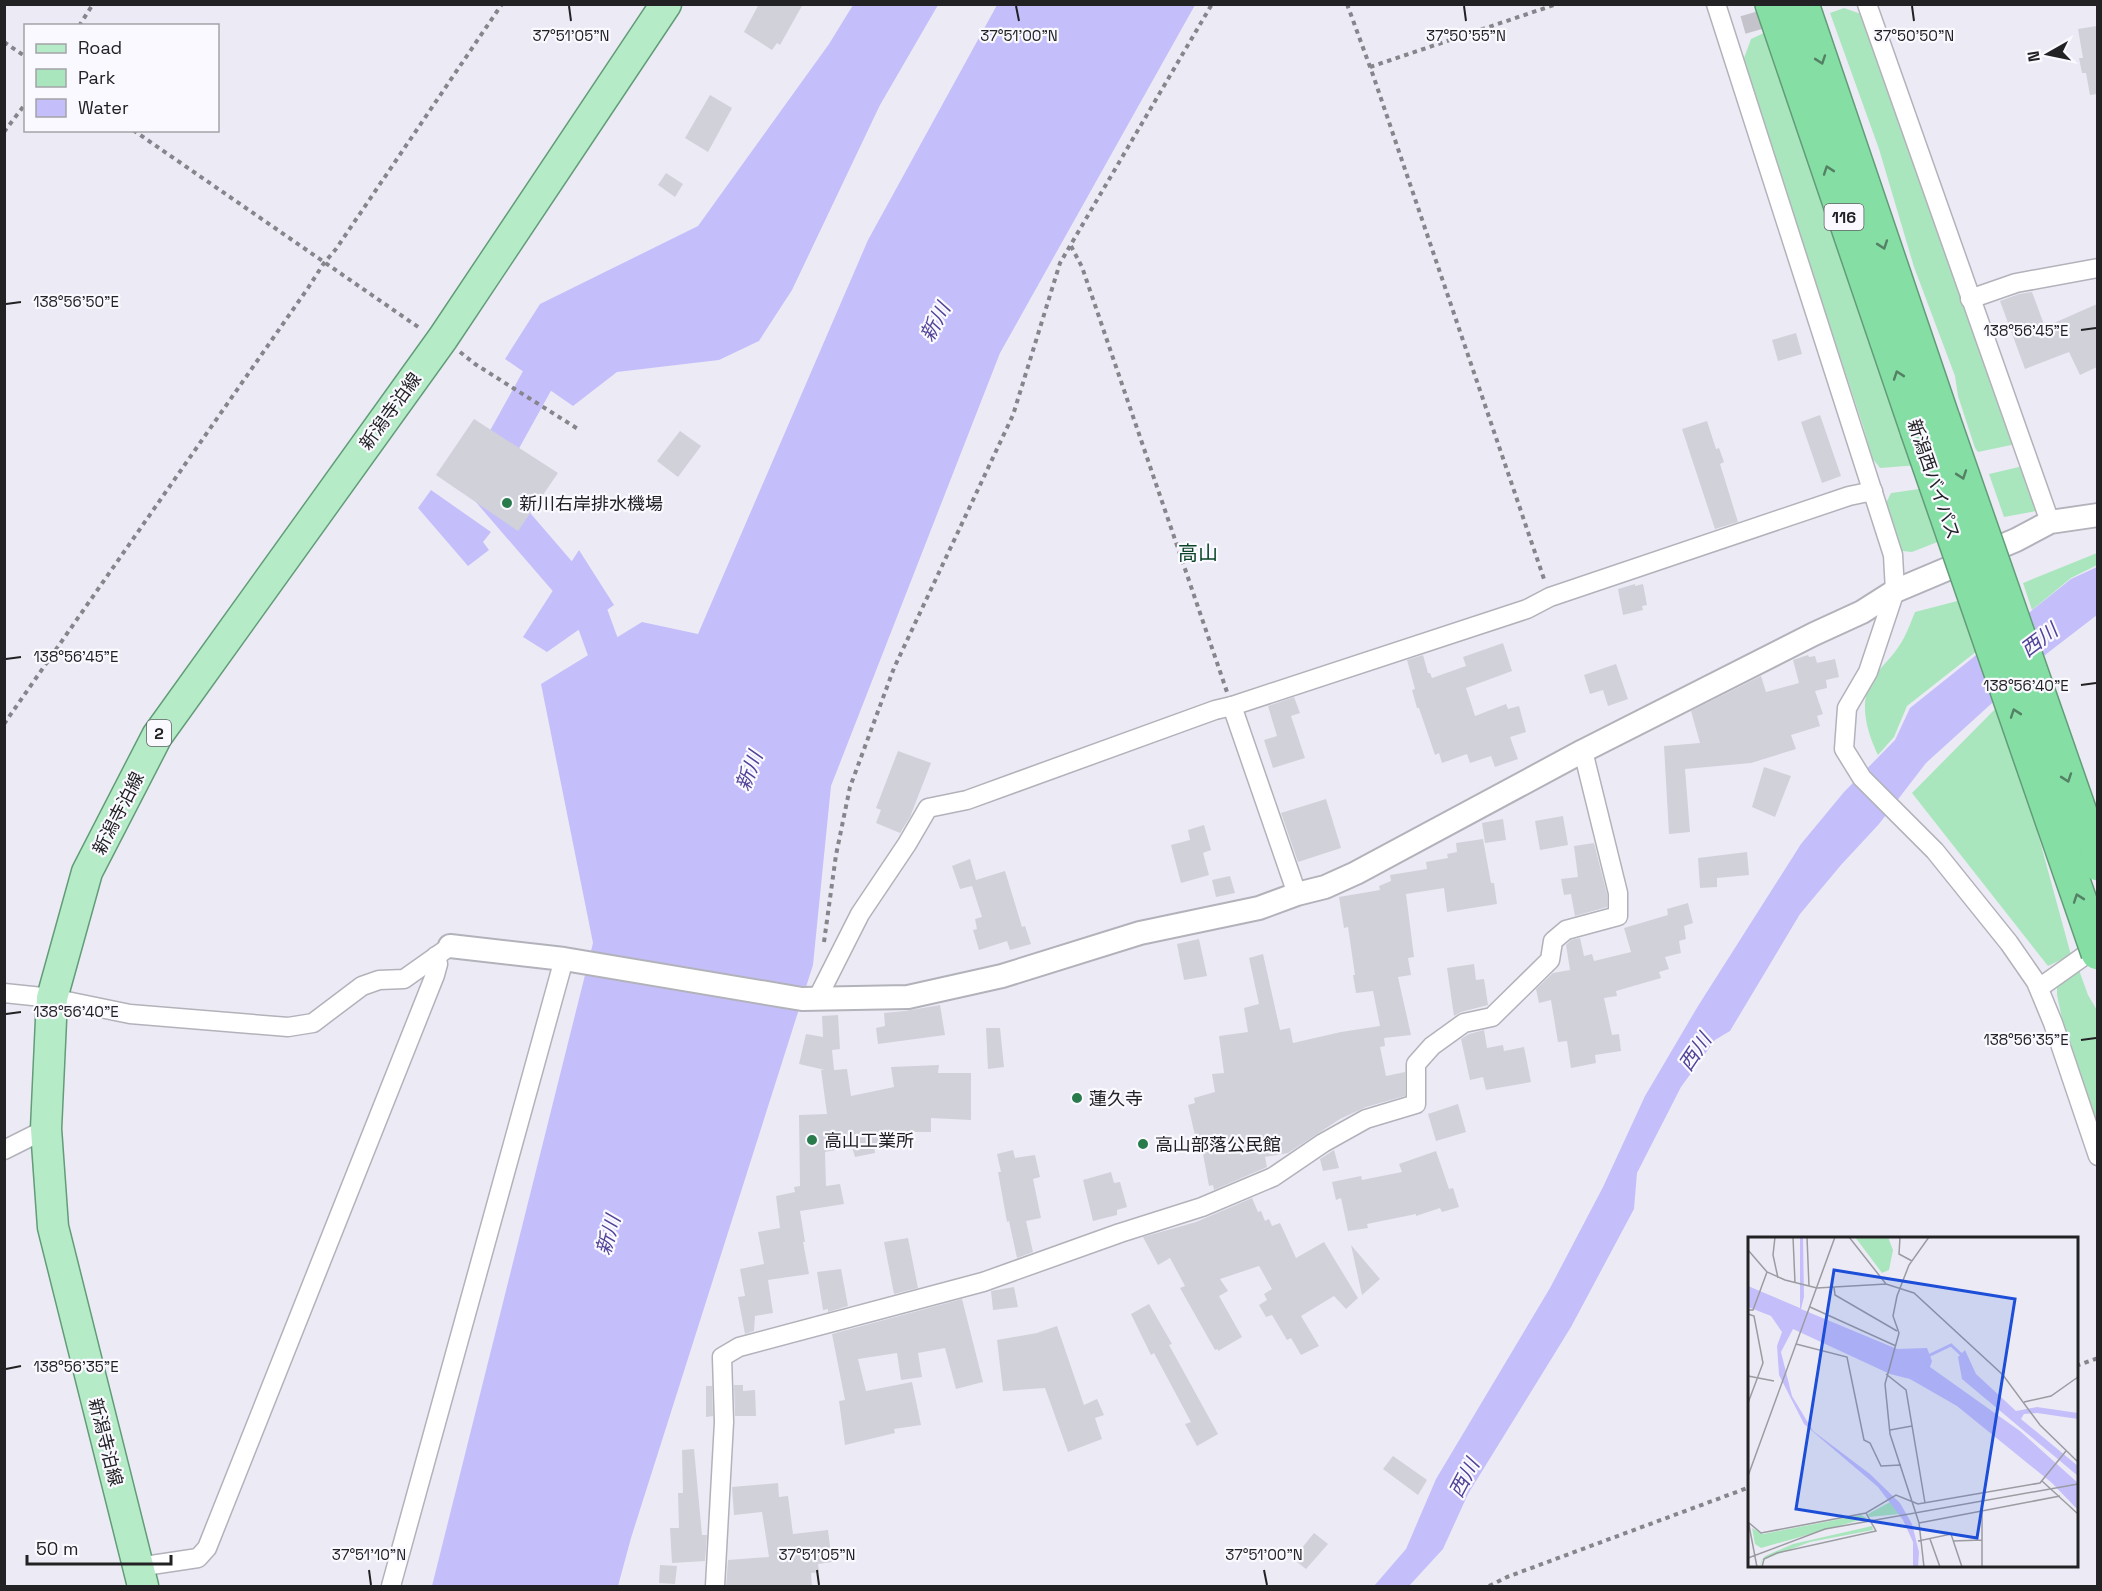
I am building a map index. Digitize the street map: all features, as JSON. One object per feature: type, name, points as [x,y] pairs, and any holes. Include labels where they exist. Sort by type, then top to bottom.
[{"type":"highway","name":"新潟西バイパス","points":[[1772,4],[2097,864]]},
{"type":"highway","name":"新潟西バイパス","points":[[1802,4],[1930,425],[2097,953]]},
{"type":"main road","name":"新潟寺泊線","points":[[140,1577],[53,1227],[46,1129],[52,998],[87,872],[157,736],[442,338],[666,4]]},
{"type":"street","points":[[1716,4],[1734,28],[1893,555],[1895,591],[1868,672],[1847,708],[1844,749],[1862,778],[1935,851],[2009,943],[2039,988],[2053,1023],[2097,1156]]},
{"type":"street","points":[[1867,4],[2050,522]]},
{"type":"street","points":[[1970,299],[2016,283],[2097,268]]},
{"type":"street","points":[[809,999],[928,808],[967,800],[1215,710],[1527,609],[1550,597],[1849,496],[1873,491]]},
{"type":"street","points":[[4,993],[52,998],[130,1014],[288,1027],[313,1023],[362,986],[379,980],[404,979],[443,951],[564,959],[809,999],[908,997],[1002,976],[1140,933],[1259,908],[1324,887],[1356,873],[1583,751],[1862,612],[1895,591],[2016,540],[2050,522],[2097,515]]},
{"type":"street","points":[[1232,706],[1297,894]]},
{"type":"street","points":[[715,1587],[724,1422],[722,1357],[739,1347],[983,1282],[1120,1233],[1202,1207],[1273,1177],[1323,1143],[1366,1119],[1416,1104],[1416,1064],[1431,1046],[1464,1023],[1492,1017],[1550,960],[1553,941],[1566,930],[1618,916],[1618,893],[1583,751]]},
{"type":"street","points":[[2039,988],[2097,946]]},
{"type":"street","points":[[140,1577],[198,1558],[207,1548],[443,951]]},
{"type":"street","points":[[391,1587],[564,959]]},
{"type":"street","points":[[4,1150],[46,1129]]},
{"type":"path","points":[[80,24],[93,4]]},
{"type":"path","points":[[4,724],[324,263],[336,249],[502,4]]},
{"type":"path","points":[[824,944],[836,855],[850,787],[894,668],[1013,415],[1060,263],[1212,4]]},
{"type":"path","points":[[1347,4],[1550,597]]},
{"type":"path","points":[[1370,67],[1557,4]]},
{"type":"path","points":[[4,42],[24,56]]},
{"type":"path","points":[[4,132],[24,106]]},
{"type":"path","points":[[136,132],[426,332],[442,338],[475,364],[578,429]]},
{"type":"path","points":[[1071,245],[1082,267],[1232,706]]},
{"type":"path","points":[[2078,1364],[2097,1358]]},
{"type":"path","points":[[1489,1587],[1507,1577],[1748,1487]]},
{"type":"green space","points":[[1844,8],[1861,14],[2016,444],[1978,452],[1975,448],[1958,396],[1955,376],[1914,267],[1879,149],[1830,13]]},
{"type":"green space","points":[[1768,31],[1919,465],[1880,468],[1872,458],[1745,69],[1744,58],[1751,39]]},
{"type":"green space","points":[[2023,466],[2039,503],[2036,511],[2004,517],[1989,474]]},
{"type":"green space","points":[[1926,488],[1945,539],[1912,552],[1902,551],[1886,503],[1891,493]]},
{"type":"green space","points":[[2097,553],[2097,565],[2071,578],[2032,610],[2023,583]]},
{"type":"green space","points":[[1965,599],[1982,647],[1907,706],[1894,737],[1878,755],[1866,720],[1865,701],[1870,683],[1901,642],[1915,612]]},
{"type":"green space","points":[[2002,702],[2071,955],[2048,966],[1912,793]]},
{"type":"green space","points":[[2079,970],[2088,995],[2097,1010],[2097,1124],[2064,1028],[2057,995],[2057,986]]},
{"type":"water","points":[[853,5],[938,5],[880,105],[792,290],[759,341],[719,360],[617,372],[573,406],[505,359],[540,304],[698,226],[829,44]]},
{"type":"water","name":"新川","points":[[997,5],[1195,5],[1000,353],[831,786],[813,965],[631,1538],[618,1586],[432,1586],[593,943],[541,684],[642,622],[698,634],[868,240]]},
{"type":"water","points":[[431,490],[491,532],[483,542],[489,550],[468,566],[418,508]]},
{"type":"water","points":[[579,550],[614,605],[547,652],[523,637]]},
{"type":"water","name":"西川","points":[[2097,567],[2097,615],[2045,655],[1926,763],[1879,824],[1800,914],[1730,1031],[1715,1040],[1681,1087],[1637,1173],[1634,1209],[1571,1327],[1468,1494],[1443,1549],[1409,1586],[1374,1586],[1406,1549],[1436,1479],[1550,1288],[1603,1187],[1645,1096],[1698,1006],[1801,844],[1844,792],[1895,740],[1910,708],[2071,579]]},
{"type":"building","points":[[759,4],[803,4],[780,45],[777,43],[772,50],[744,32]]},
{"type":"building","points":[[2097,26],[2097,94],[2090,95],[2086,73],[2082,73],[2079,58],[2083,58],[2078,29]]},
{"type":"building","points":[[710,95],[732,108],[708,152],[685,138]]},
{"type":"building","points":[[666,173],[683,184],[675,197],[658,185]]},
{"type":"building","points":[[2032,292],[2045,327],[2097,304],[2097,367],[2080,375],[2069,352],[2025,369],[2000,301]]},
{"type":"building","points":[[1796,333],[1802,354],[1778,361],[1772,340]]},
{"type":"building","points":[[1820,415],[1841,476],[1822,483],[1801,422]]},
{"type":"building","name":"新川右岸排水機場","points":[[474,419],[558,473],[518,531],[436,475]]},
{"type":"building","points":[[1707,421],[1716,449],[1719,448],[1724,462],[1720,464],[1738,522],[1715,529],[1682,429]]},
{"type":"building","points":[[680,431],[701,446],[678,477],[657,461]]},
{"type":"building","points":[[1635,584],[1635,586],[1643,584],[1647,605],[1642,606],[1643,610],[1623,615],[1618,589]]},
{"type":"building","points":[[1503,643],[1512,671],[1466,688],[1475,716],[1506,704],[1508,709],[1519,706],[1526,732],[1510,737],[1518,759],[1495,767],[1491,756],[1470,763],[1467,754],[1442,763],[1439,753],[1435,755],[1419,708],[1417,708],[1412,690],[1415,689],[1407,660],[1423,655],[1428,673],[1432,678],[1466,666],[1463,657]]},
{"type":"building","points":[[1808,655],[1809,657],[1815,656],[1817,663],[1835,659],[1839,677],[1826,680],[1827,688],[1815,691],[1823,714],[1817,716],[1820,726],[1791,735],[1796,749],[1751,763],[1685,769],[1690,832],[1669,834],[1664,746],[1700,743],[1691,711],[1761,676],[1766,692],[1799,683],[1793,660]]},
{"type":"building","points":[[1616,664],[1628,699],[1608,706],[1603,690],[1590,694],[1584,675]]},
{"type":"building","points":[[1294,697],[1300,713],[1291,716],[1305,758],[1273,768],[1264,740],[1277,736],[1268,706]]},
{"type":"building","points":[[898,751],[931,763],[910,817],[900,833],[876,823],[881,810],[876,808]]},
{"type":"building","points":[[1764,767],[1791,776],[1775,817],[1752,807]]},
{"type":"building","points":[[1326,799],[1341,848],[1298,862],[1281,813]]},
{"type":"building","points":[[1563,816],[1568,845],[1540,850],[1535,821]]},
{"type":"building","points":[[1503,819],[1506,840],[1485,843],[1482,823]]},
{"type":"building","points":[[1204,825],[1211,850],[1203,853],[1209,875],[1181,883],[1171,845],[1190,840],[1188,830]]},
{"type":"building","points":[[1483,839],[1497,904],[1447,912],[1444,888],[1406,894],[1414,957],[1408,958],[1411,975],[1398,977],[1411,1035],[1384,1038],[1385,1046],[1380,1047],[1386,1076],[1405,1072],[1405,1096],[1366,1107],[1340,1119],[1288,1153],[1265,1157],[1267,1167],[1214,1190],[1213,1185],[1209,1186],[1200,1138],[1196,1140],[1188,1105],[1195,1103],[1194,1098],[1215,1092],[1212,1074],[1224,1073],[1219,1036],[1248,1032],[1244,1008],[1259,1004],[1249,958],[1263,954],[1280,1030],[1290,1028],[1293,1043],[1380,1026],[1373,991],[1356,993],[1348,927],[1344,928],[1339,897],[1380,890],[1379,886],[1391,881],[1390,875],[1427,869],[1426,862],[1448,858],[1447,854],[1457,852],[1456,843]]},
{"type":"building","points":[[1594,843],[1607,894],[1607,907],[1575,916],[1571,894],[1564,895],[1561,879],[1578,877],[1574,846]]},
{"type":"building","points":[[1747,852],[1749,875],[1717,878],[1717,887],[1700,888],[1698,858]]},
{"type":"building","points":[[970,859],[976,880],[1005,871],[1022,927],[1025,926],[1031,944],[1010,950],[1007,941],[979,950],[973,930],[977,929],[975,919],[982,917],[972,886],[960,889],[952,866]]},
{"type":"building","points":[[1230,876],[1235,893],[1216,897],[1212,880]]},
{"type":"building","points":[[1688,903],[1693,923],[1684,926],[1686,939],[1679,941],[1681,953],[1665,957],[1669,969],[1659,972],[1661,978],[1616,991],[1617,996],[1604,998],[1612,1035],[1619,1034],[1621,1051],[1595,1055],[1596,1063],[1571,1068],[1567,1041],[1558,1042],[1551,1000],[1539,1003],[1536,989],[1553,973],[1570,970],[1566,945],[1571,940],[1580,938],[1584,956],[1592,954],[1594,961],[1631,952],[1624,928],[1668,915],[1667,909]]},
{"type":"building","points":[[1199,939],[1207,976],[1184,980],[1177,944]]},
{"type":"building","points":[[1474,964],[1476,980],[1484,979],[1488,1005],[1454,1016],[1447,968]]},
{"type":"building","points":[[940,1005],[945,1035],[878,1044],[876,1028],[885,1026],[884,1013]]},
{"type":"building","points":[[838,1015],[840,1049],[832,1050],[834,1070],[847,1069],[851,1096],[894,1087],[891,1067],[939,1065],[938,1073],[971,1073],[971,1120],[931,1118],[931,1132],[897,1132],[899,1140],[874,1145],[875,1153],[855,1157],[852,1147],[825,1152],[826,1186],[840,1184],[844,1204],[800,1211],[809,1274],[768,1280],[773,1313],[755,1316],[754,1331],[745,1334],[738,1297],[745,1296],[740,1269],[764,1264],[758,1232],[780,1228],[776,1196],[795,1192],[794,1187],[800,1186],[799,1115],[827,1114],[821,1070],[825,1070],[799,1064],[806,1034],[823,1037],[822,1016]]},
{"type":"building","points":[[986,1028],[1000,1028],[1004,1067],[988,1069]]},
{"type":"building","points":[[1484,1030],[1487,1048],[1503,1045],[1504,1051],[1524,1047],[1531,1082],[1486,1090],[1483,1077],[1470,1080],[1461,1039]]},
{"type":"building","points":[[1458,1104],[1466,1132],[1436,1141],[1428,1114]]},
{"type":"building","points":[[1013,1150],[1015,1158],[1035,1155],[1040,1177],[1033,1179],[1041,1218],[1026,1221],[1033,1252],[1017,1258],[1009,1221],[1007,1222],[997,1154]]},
{"type":"building","points":[[1334,1150],[1339,1168],[1323,1171],[1320,1159]]},
{"type":"building","points":[[1436,1151],[1449,1189],[1453,1188],[1459,1207],[1442,1212],[1440,1208],[1416,1216],[1416,1214],[1367,1224],[1368,1228],[1348,1231],[1341,1198],[1336,1200],[1332,1182],[1361,1176],[1362,1180],[1402,1172],[1399,1164]]},
{"type":"building","points":[[1111,1172],[1114,1183],[1120,1182],[1127,1207],[1117,1210],[1117,1215],[1093,1221],[1083,1180]]},
{"type":"building","points":[[1252,1198],[1265,1221],[1269,1219],[1272,1226],[1280,1223],[1296,1258],[1324,1242],[1358,1298],[1346,1309],[1334,1296],[1301,1316],[1319,1346],[1301,1355],[1291,1338],[1287,1340],[1272,1315],[1266,1317],[1259,1305],[1267,1300],[1264,1294],[1272,1289],[1259,1266],[1220,1279],[1228,1291],[1219,1296],[1242,1337],[1218,1351],[1218,1349],[1215,1350],[1180,1288],[1185,1286],[1170,1258],[1158,1265],[1143,1237],[1196,1222]]},
{"type":"building","points":[[908,1238],[918,1288],[894,1294],[884,1242]]},
{"type":"building","points":[[1351,1245],[1380,1279],[1362,1295]]},
{"type":"building","points":[[841,1269],[848,1306],[828,1312],[828,1309],[823,1310],[817,1272]]},
{"type":"building","points":[[1014,1287],[1018,1307],[993,1310],[991,1291]]},
{"type":"building","points":[[962,1299],[983,1382],[956,1389],[945,1348],[918,1353],[922,1377],[901,1380],[897,1353],[858,1359],[866,1391],[912,1382],[921,1425],[894,1429],[895,1433],[845,1445],[839,1401],[845,1400],[832,1334]]},
{"type":"building","points":[[1149,1304],[1218,1434],[1197,1446],[1185,1424],[1191,1422],[1154,1353],[1151,1355],[1131,1314]]},
{"type":"building","points":[[1057,1326],[1084,1405],[1097,1399],[1104,1415],[1095,1418],[1102,1439],[1068,1452],[1045,1388],[1003,1391],[997,1340],[1037,1333]]},
{"type":"building","points":[[734,1385],[743,1385],[743,1391],[755,1390],[756,1416],[735,1416]]},
{"type":"building","points":[[706,1386],[712,1386],[713,1416],[706,1417]]},
{"type":"building","points":[[694,1449],[702,1535],[707,1535],[705,1561],[672,1563],[670,1528],[679,1528],[678,1493],[683,1493],[682,1450]]},
{"type":"building","points":[[1393,1456],[1427,1480],[1418,1495],[1383,1469]]},
{"type":"building","points":[[778,1483],[779,1497],[788,1496],[793,1534],[828,1530],[832,1562],[818,1564],[819,1572],[811,1573],[812,1587],[726,1587],[728,1560],[769,1557],[762,1512],[734,1515],[732,1487]]},
{"type":"building","points":[[1314,1533],[1328,1544],[1306,1569],[1293,1559]]},
{"type":"building","points":[[660,1565],[677,1566],[675,1584],[659,1583]]},
{"type":"waterway","points":[[571,350],[548,361],[481,482],[588,606],[619,691]]},
{"type":"tunnel","points":[[1743,25],[1781,14]]},
{"type":"place","name":"新川右岸排水機場","points":[[507,503]]},
{"type":"place","name":"蓮久寺","points":[[1077,1098]]},
{"type":"place","name":"高山工業所","points":[[812,1140]]},
{"type":"place","name":"高山部落公民館","points":[[1143,1144]]},
{"type":"district","name":"高山","points":[[1198,553]]}]
